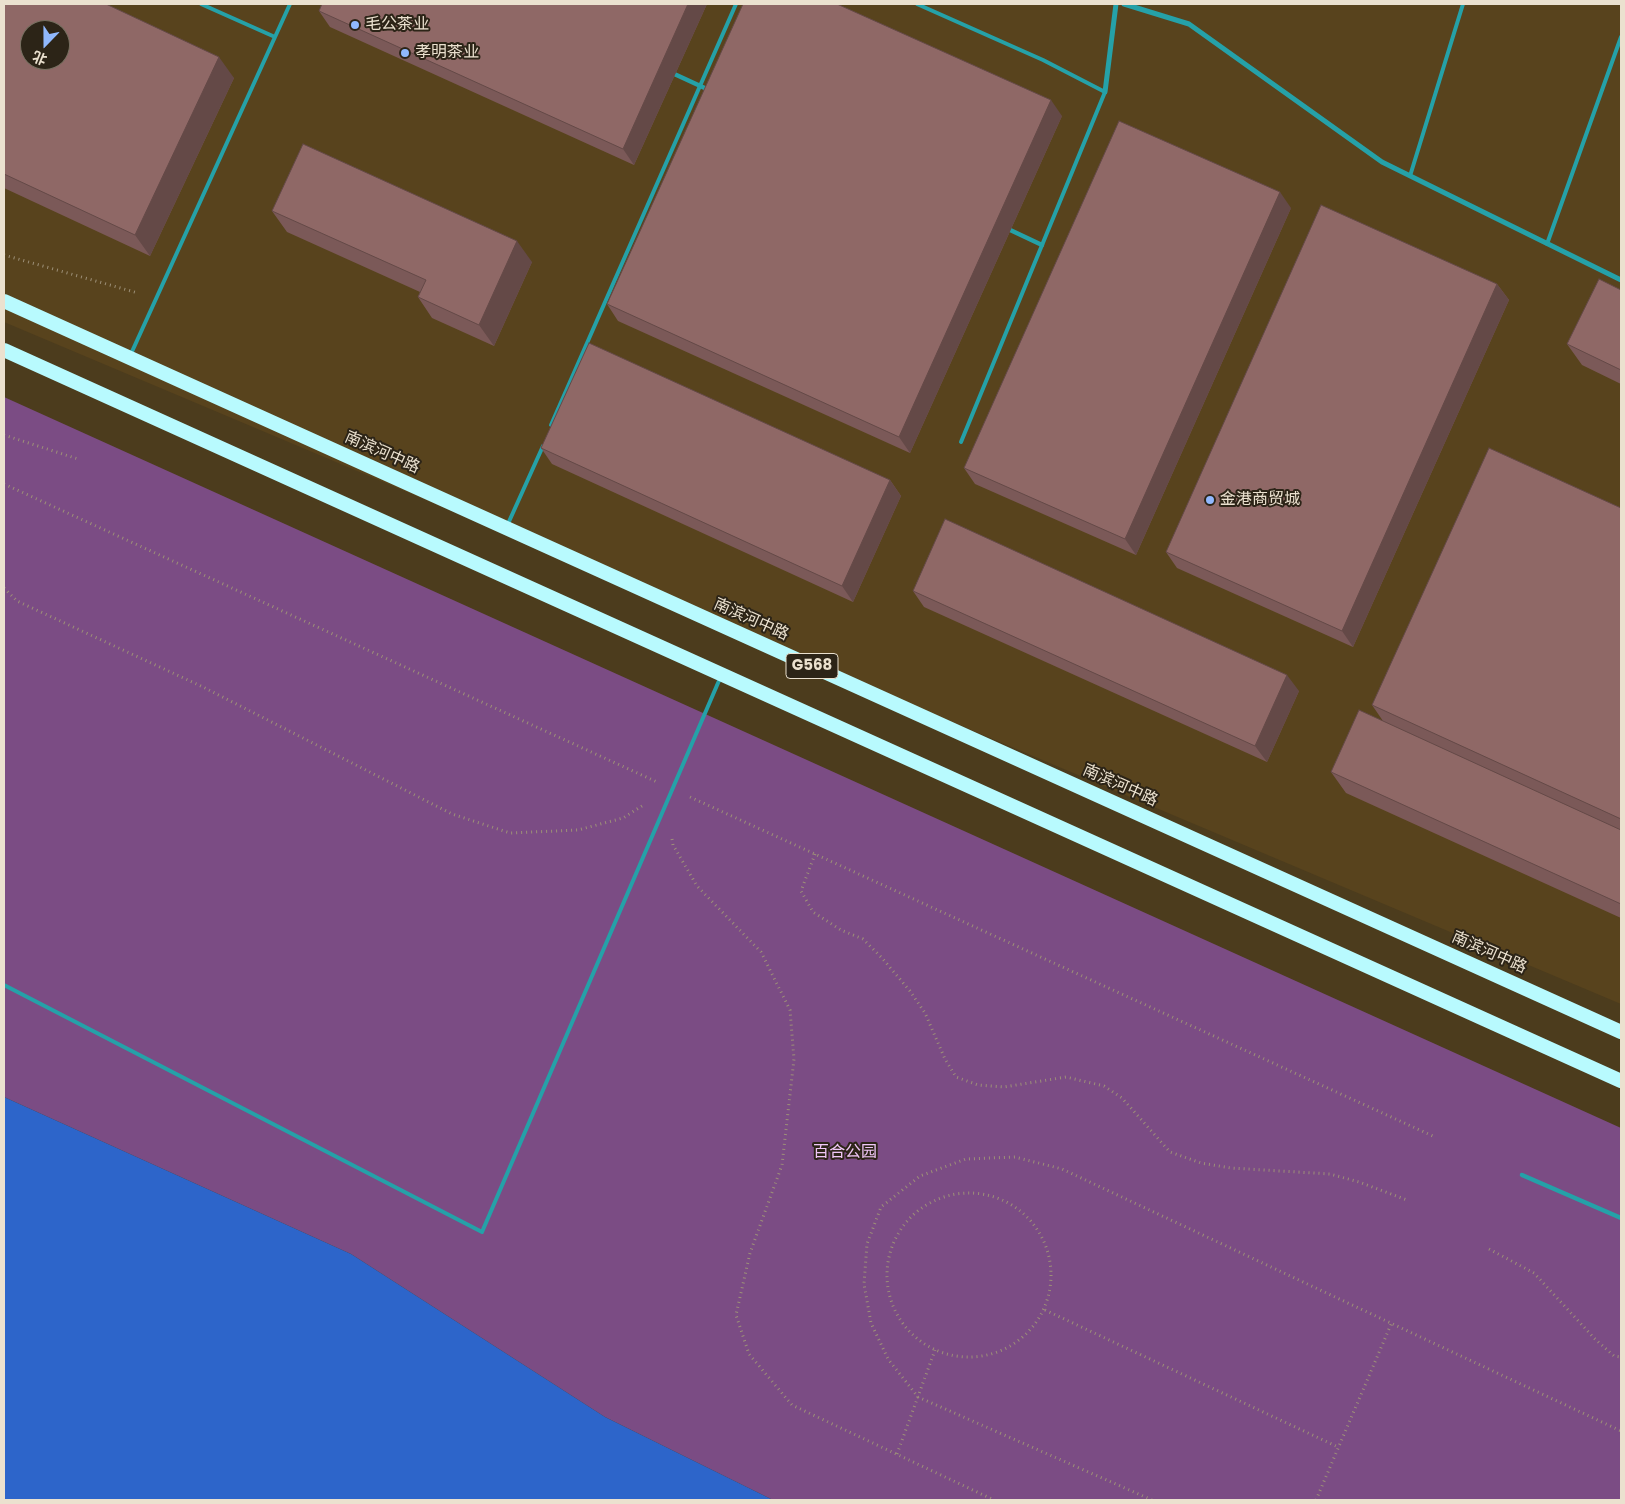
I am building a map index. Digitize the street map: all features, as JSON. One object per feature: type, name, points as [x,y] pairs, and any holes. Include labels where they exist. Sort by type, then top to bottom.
[{"type":"highway","name":"南滨河中路","points":[[4,301],[1621,1032]]},
{"type":"highway","name":"G568","points":[[4,350],[1621,1081]]},
{"type":"street","points":[[1105,92],[1116,4]]},
{"type":"street","points":[[1124,4],[1189,24],[1382,162],[1621,280]]},
{"type":"street","points":[[664,70],[718,94]]},
{"type":"street","points":[[997,224],[1042,245]]},
{"type":"street","points":[[1522,1175],[1621,1218]]},
{"type":"lane","points":[[201,4],[275,37]]},
{"type":"lane","points":[[129,358],[290,4]]},
{"type":"lane","points":[[550,429],[736,4]]},
{"type":"lane","points":[[917,4],[1043,60],[1105,92],[961,442]]},
{"type":"lane","points":[[1410,176],[1464,4]]},
{"type":"lane","points":[[1548,244],[1621,37]]},
{"type":"lane","points":[[506,528],[546,438]]},
{"type":"lane","points":[[4,985],[482,1232],[671,788],[722,674]]},
{"type":"path","points":[[4,255],[156,298]]},
{"type":"path","points":[[4,435],[78,459]]},
{"type":"path","points":[[4,484],[1435,1137]]},
{"type":"path","points":[[815,854],[801,891],[813,912],[841,930],[863,939],[882,958],[910,991],[925,1013],[945,1059],[956,1077],[978,1085],[1004,1087],[1066,1077],[1104,1086],[1122,1098],[1170,1152],[1201,1163],[1231,1168],[1330,1174],[1360,1182],[1407,1200]]},
{"type":"path","points":[[1152,1500],[918,1397],[888,1359],[870,1323],[864,1284],[867,1244],[881,1207],[920,1176],[966,1159],[1015,1156],[1062,1169],[1392,1322],[1621,1431]]},
{"type":"path","points":[[972,1192],[1004,1200],[1030,1219],[1047,1247],[1053,1278],[1045,1310],[1026,1336],[998,1353],[966,1358],[935,1350],[908,1331],[891,1304],[887,1272],[894,1240],[913,1214],[941,1197],[972,1192]]},
{"type":"path","points":[[1489,1249],[1534,1273],[1595,1339],[1614,1356],[1621,1356]]},
{"type":"path","points":[[1045,1310],[1338,1447]]},
{"type":"path","points":[[1316,1500],[1392,1322]]},
{"type":"path","points":[[897,1454],[935,1350]]},
{"type":"shaded area","points":[[4,4],[1621,4],[1621,1004],[4,322]]},
{"type":"green space","name":"百合公园","points":[[4,397],[1621,1128],[1621,1500],[773,1500],[605,1417],[351,1254],[4,1097]]},
{"type":"water","points":[[4,1097],[351,1254],[605,1417],[773,1500],[4,1500]]},
{"type":"building","points":[[4,4],[106,4],[219,57],[135,235],[4,174]]},
{"type":"building","points":[[322,4],[688,4],[623,149],[319,11]]},
{"type":"building","points":[[743,4],[837,4],[1051,100],[899,437],[607,304]]},
{"type":"building","points":[[1119,121],[1280,192],[1125,539],[964,468]]},
{"type":"building","points":[[303,144],[517,241],[479,325],[418,297],[426,280],[272,211]]},
{"type":"building","points":[[1321,205],[1497,284],[1342,631],[1166,552]]},
{"type":"building","points":[[1599,279],[1621,290],[1621,370],[1567,344]]},
{"type":"building","points":[[589,343],[890,480],[842,586],[541,448]]},
{"type":"building","points":[[1489,448],[1621,508],[1621,819],[1372,705]]},
{"type":"building","points":[[945,519],[1287,675],[1255,746],[913,591]]},
{"type":"building","points":[[1359,710],[1621,830],[1621,904],[1331,772]]},
{"type":"place","name":"毛公茶业","points":[[355,25]]},
{"type":"place","name":"孝明茶业","points":[[405,53]]},
{"type":"place","name":"金港商贸城","points":[[1210,500]]}]
